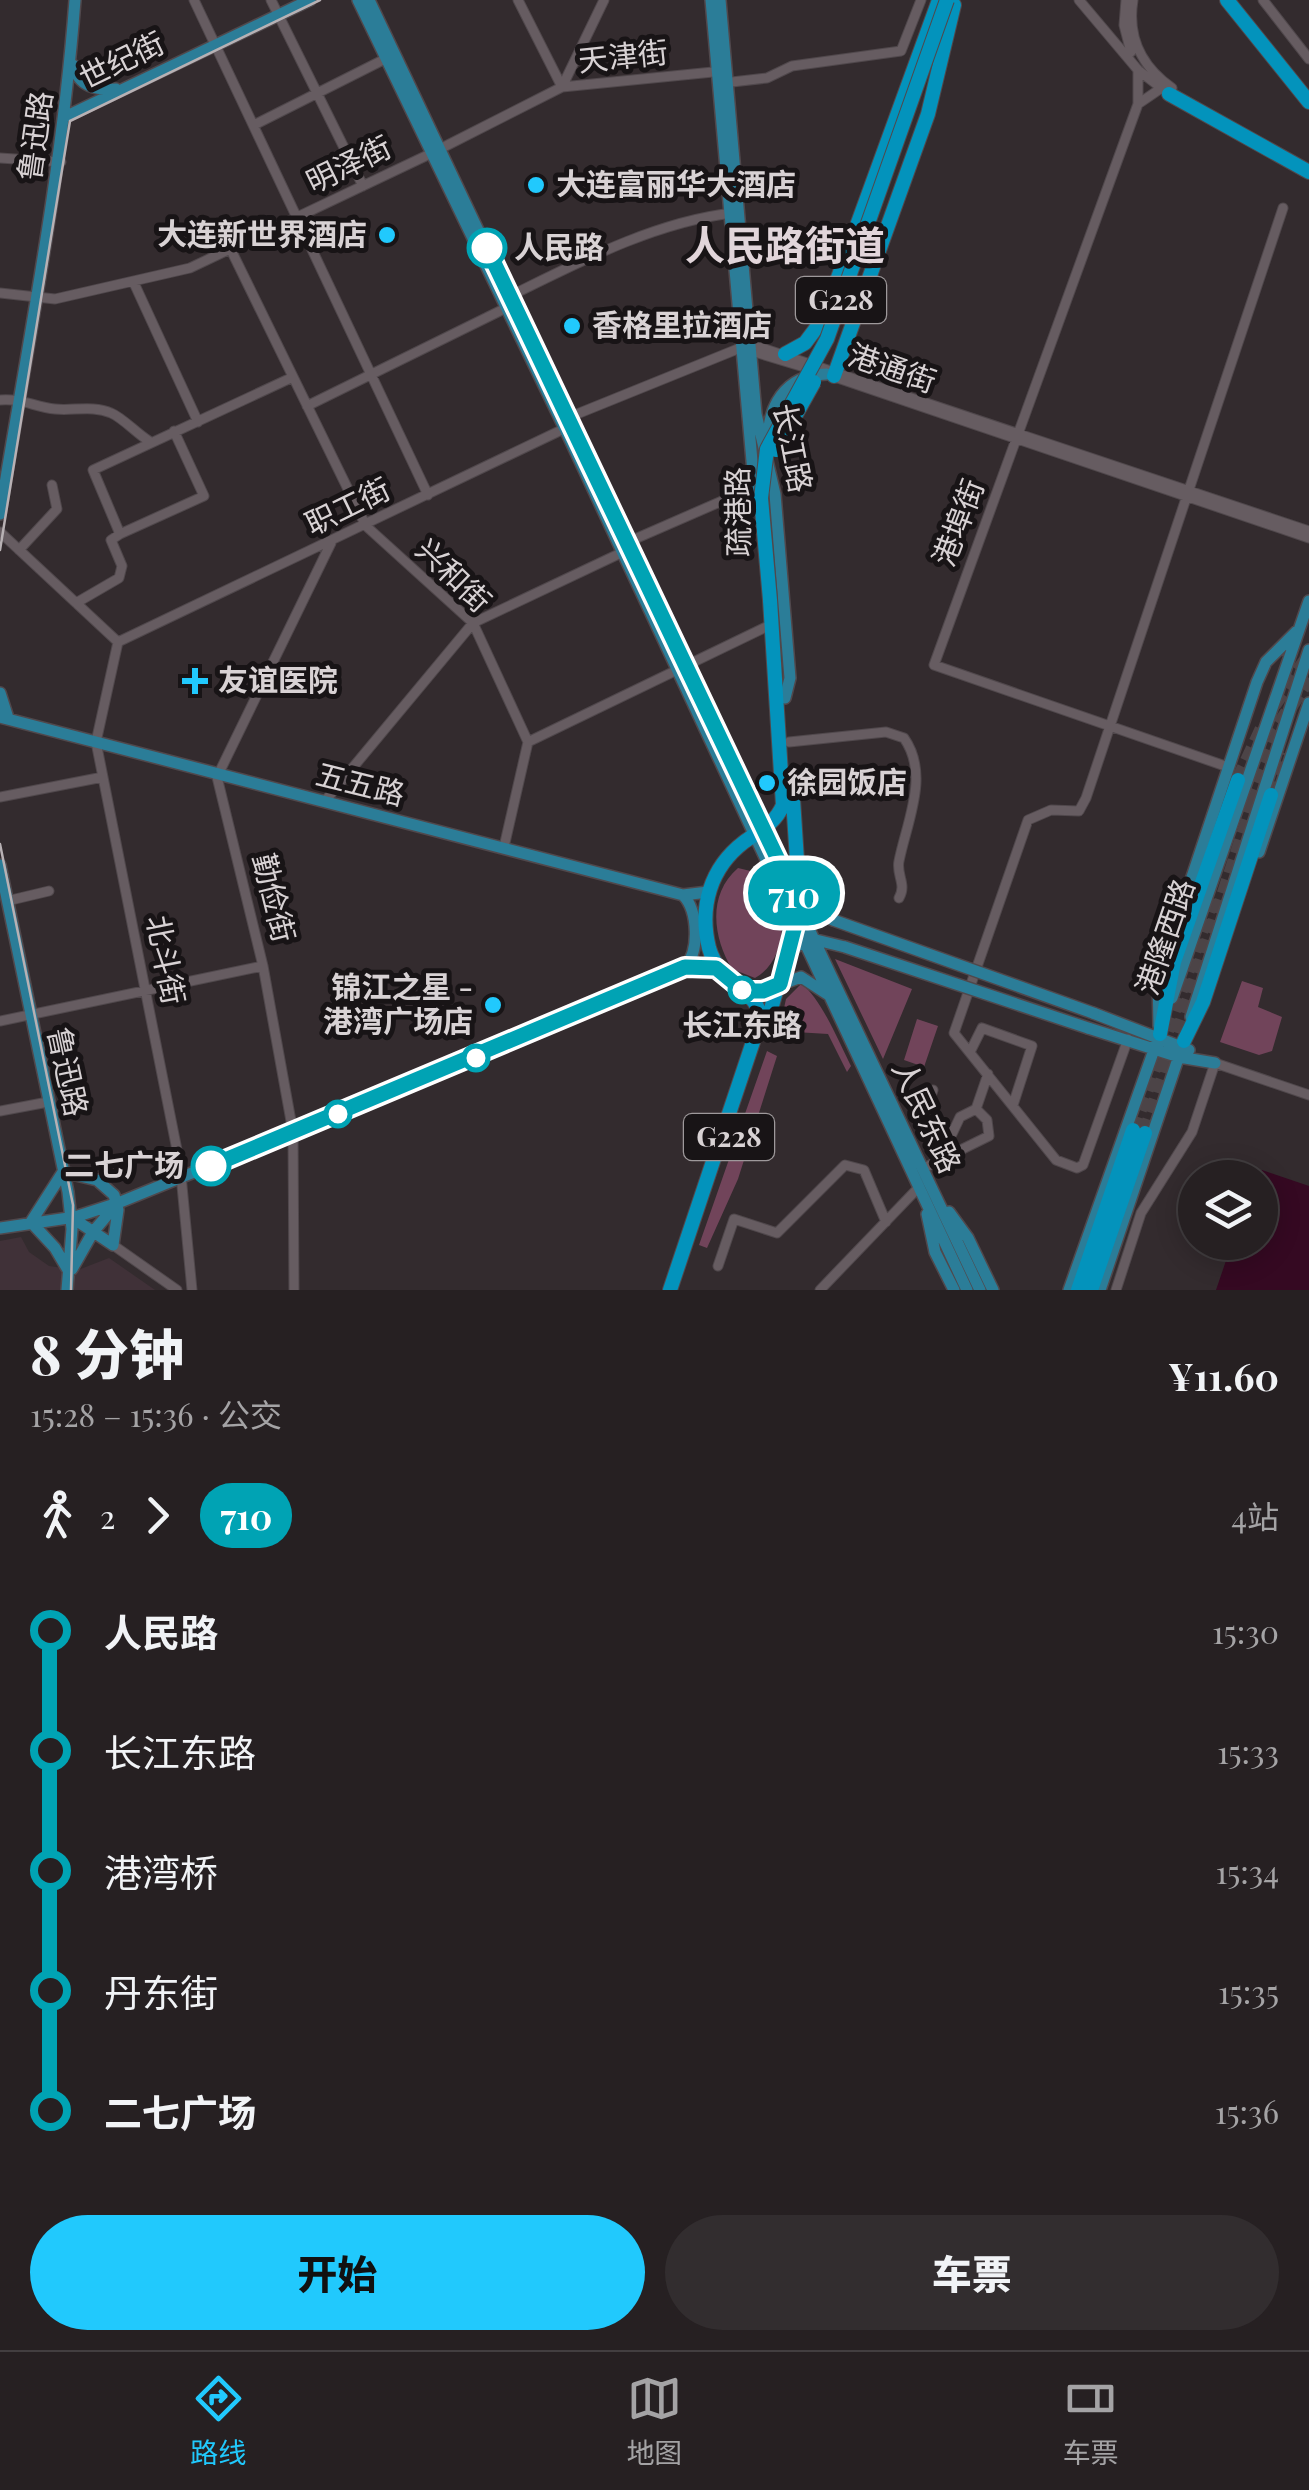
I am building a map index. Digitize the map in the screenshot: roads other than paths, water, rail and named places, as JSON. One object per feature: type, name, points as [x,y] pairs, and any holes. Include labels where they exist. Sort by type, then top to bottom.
[{"type":"highway","points":[[785,354],[805,343],[823,318],[938,0]]},
{"type":"highway","points":[[1227,0],[1309,102]]},
{"type":"highway","points":[[1237,0],[1309,90]]},
{"type":"highway","points":[[832,373],[928,114],[952,2]]},
{"type":"highway","name":"疏港路","points":[[780,698],[767,498],[770,468],[780,438],[834,342],[952,2]]},
{"type":"highway","points":[[1167,90],[1309,162]]},
{"type":"highway","points":[[1167,90],[1309,172]]},
{"type":"highway","name":"长江路","points":[[780,698],[788,742],[800,906]]},
{"type":"highway","name":"长江路","points":[[760,831],[779,814],[784,795],[780,698]]},
{"type":"highway","points":[[1158,1040],[1174,962],[1233,773]]},
{"type":"highway","points":[[1182,1048],[1203,1002],[1271,795]]},
{"type":"highway","points":[[744,991],[716,968],[707,940],[708,892],[722,864],[760,831]]},
{"type":"highway","name":"G228","points":[[674,1290],[780,984],[800,906]]},
{"type":"highway","name":"G228","points":[[674,1290],[760,1021],[759,1007],[744,991]]},
{"type":"highway","points":[[1078,1290],[1139,1132],[1091,1290]]},
{"type":"main road","name":"鲁迅路","points":[[0,514],[60,162],[75,0]]},
{"type":"main road","name":"世纪街","points":[[65,117],[310,0]]},
{"type":"main road","points":[[358,0],[436,151]]},
{"type":"main road","points":[[369,0],[436,151],[752,816],[800,906],[834,1001]]},
{"type":"main road","name":"长江路","points":[[711,0],[747,347],[756,414],[768,460],[790,678],[780,698]]},
{"type":"main road","name":"长江路","points":[[720,0],[722,77]]},
{"type":"main road","points":[[71,57],[76,77],[88,86],[120,89]]},
{"type":"main road","points":[[747,347],[766,626],[780,698]]},
{"type":"main road","points":[[768,460],[774,403],[792,383],[832,373]]},
{"type":"main road","name":"港隆西路","points":[[1070,1290],[1309,600]]},
{"type":"main road","points":[[1233,773],[1266,662],[1297,631]]},
{"type":"main road","name":"港隆西路","points":[[1100,1290],[1309,650]]},
{"type":"main road","points":[[0,693],[3,720]]},
{"type":"main road","points":[[1182,1048],[1212,993],[1309,703]]},
{"type":"main road","name":"五五路","points":[[3,720],[683,895],[708,892]]},
{"type":"main road","points":[[742,844],[752,816]]},
{"type":"main road","points":[[760,831],[797,922],[827,965]]},
{"type":"main road","name":"鲁迅路","points":[[0,865],[63,1172],[78,1216],[67,1290]]},
{"type":"main road","points":[[800,873],[816,905],[834,920],[1132,1027],[1215,1063]]},
{"type":"main road","points":[[683,895],[692,909],[694,950],[685,967]]},
{"type":"main road","points":[[809,938],[1127,1041],[1158,1040]]},
{"type":"main road","points":[[790,952],[809,938]]},
{"type":"main road","points":[[827,965],[830,952],[845,947]]},
{"type":"main road","name":"人民东路","points":[[827,965],[980,1290]]},
{"type":"main road","points":[[0,1228],[78,1216],[118,1203],[685,967],[716,968]]},
{"type":"main road","points":[[744,991],[763,991],[809,978],[834,1001]]},
{"type":"main road","name":"人民东路","points":[[834,1001],[967,1290]]},
{"type":"main road","points":[[31,1222],[63,1172],[105,1185],[118,1203],[113,1245]]},
{"type":"main road","points":[[939,1202],[968,1238],[992,1290]]},
{"type":"main road","points":[[68,1275],[94,1230],[118,1203]]},
{"type":"main road","points":[[926,1205],[928,1232],[954,1290]]},
{"type":"main road","points":[[78,1216],[113,1245]]},
{"type":"main road","points":[[31,1222],[61,1256],[68,1275]]},
{"type":"main road","points":[[76,1262],[90,1251],[113,1245]]},
{"type":"street","points":[[194,0],[428,495]]},
{"type":"street","points":[[271,0],[362,186]]},
{"type":"street","name":"天津街","points":[[518,0],[562,88],[722,77],[767,78],[792,66],[900,52],[921,0]]},
{"type":"street","points":[[562,88],[604,0]]},
{"type":"street","points":[[1079,0],[1167,90]]},
{"type":"street","points":[[1129,0],[1132,52],[1138,70],[1167,90]]},
{"type":"street","points":[[1263,0],[1309,59]]},
{"type":"street","points":[[254,125],[387,58]]},
{"type":"street","name":"港埠街","points":[[1138,70],[1138,104],[934,665],[1233,773]]},
{"type":"street","name":"明泽街","points":[[0,293],[55,299],[190,268],[562,88]]},
{"type":"street","points":[[1138,104],[1167,90]]},
{"type":"street","points":[[0,158],[60,162]]},
{"type":"street","points":[[1132,1027],[1083,1165],[1076,1168],[1056,1160],[954,1033],[1022,832],[1039,813],[1079,812],[1112,728],[1282,208]]},
{"type":"street","points":[[307,406],[508,302],[676,224],[734,213]]},
{"type":"street","name":"兴和街","points":[[231,250],[366,526],[473,623],[528,742]]},
{"type":"street","points":[[134,283],[198,422]]},
{"type":"street","name":"港通街","points":[[747,347],[785,354],[832,373]]},
{"type":"street","name":"港通街","points":[[747,347],[1309,535]]},
{"type":"street","name":"职工街","points":[[118,642],[569,427],[577,414],[747,347]]},
{"type":"street","points":[[120,534],[93,470],[293,377]]},
{"type":"street","points":[[0,400],[19,398],[52,409],[99,409],[116,414],[127,428],[149,441]]},
{"type":"street","points":[[76,603],[119,578],[122,566],[111,540],[204,496],[174,431]]},
{"type":"street","points":[[19,550],[57,509],[52,485]]},
{"type":"street","points":[[325,801],[473,623],[754,487]]},
{"type":"street","points":[[0,532],[118,642]]},
{"type":"street","points":[[217,777],[331,543]]},
{"type":"street","points":[[504,847],[528,742],[766,626]]},
{"type":"street","name":"北斗街","points":[[118,642],[96,742],[181,1178],[192,1290]]},
{"type":"street","points":[[788,742],[886,732],[904,738],[916,768],[913,813],[898,866],[904,884],[899,898]]},
{"type":"street","points":[[0,797],[103,777]]},
{"type":"street","name":"勤俭街","points":[[217,777],[264,966],[293,1132],[294,1290]]},
{"type":"street","points":[[4,897],[50,892]]},
{"type":"street","points":[[0,1021],[264,966]]},
{"type":"street","points":[[971,1050],[982,1028],[1032,1046],[1013,1105]]},
{"type":"street","points":[[1116,1290],[1141,1213],[1192,1132],[1215,1063],[1309,1094]]},
{"type":"street","points":[[933,1090],[928,1108],[946,1132],[952,1134],[960,1116],[976,1109],[988,1074]]},
{"type":"street","points":[[0,1111],[48,1102]]},
{"type":"street","points":[[928,1166],[989,1136],[988,1120],[976,1109]]},
{"type":"street","points":[[718,1266],[734,1219],[778,1234],[845,1165],[864,1170],[886,1222]]},
{"type":"street","points":[[820,1290],[919,1187]]},
{"type":"street","points":[[113,1245],[177,1290]]},
{"type":"tunnel","points":[[1274,705],[1305,661]]},
{"type":"tunnel","points":[[1246,801],[1275,731],[1309,678]]},
{"type":"tunnel","points":[[1238,780],[1264,724]]},
{"type":"tunnel","points":[[1271,795],[1287,754]]},
{"type":"tunnel","points":[[1145,1133],[1257,792]]},
{"type":"tunnel","points":[[1133,1130],[1213,897]]},
{"type":"tram line","points":[[0,550],[70,121],[320,0]]},
{"type":"tram line","points":[[0,844],[73,1205],[71,1290]]},
{"type":"place","name":"大连富丽华大酒店","points":[[536,185]]},
{"type":"place","name":"大连新世界酒店","points":[[387,235]]},
{"type":"place","name":"人民路","points":[[487,248]]},
{"type":"place","name":"香格里拉酒店","points":[[572,326]]},
{"type":"place","name":"友谊医院","points":[[195,681]]},
{"type":"place","name":"徐园饭店","points":[[767,783]]},
{"type":"place","name":"长江东路","points":[[742,990]]},
{"type":"place","name":"锦江之星 - 港湾广场店","points":[[493,1005]]},
{"type":"place","name":"二七广场","points":[[211,1166]]},
{"type":"district","name":"人民路街道","points":[[785,246]]}]
